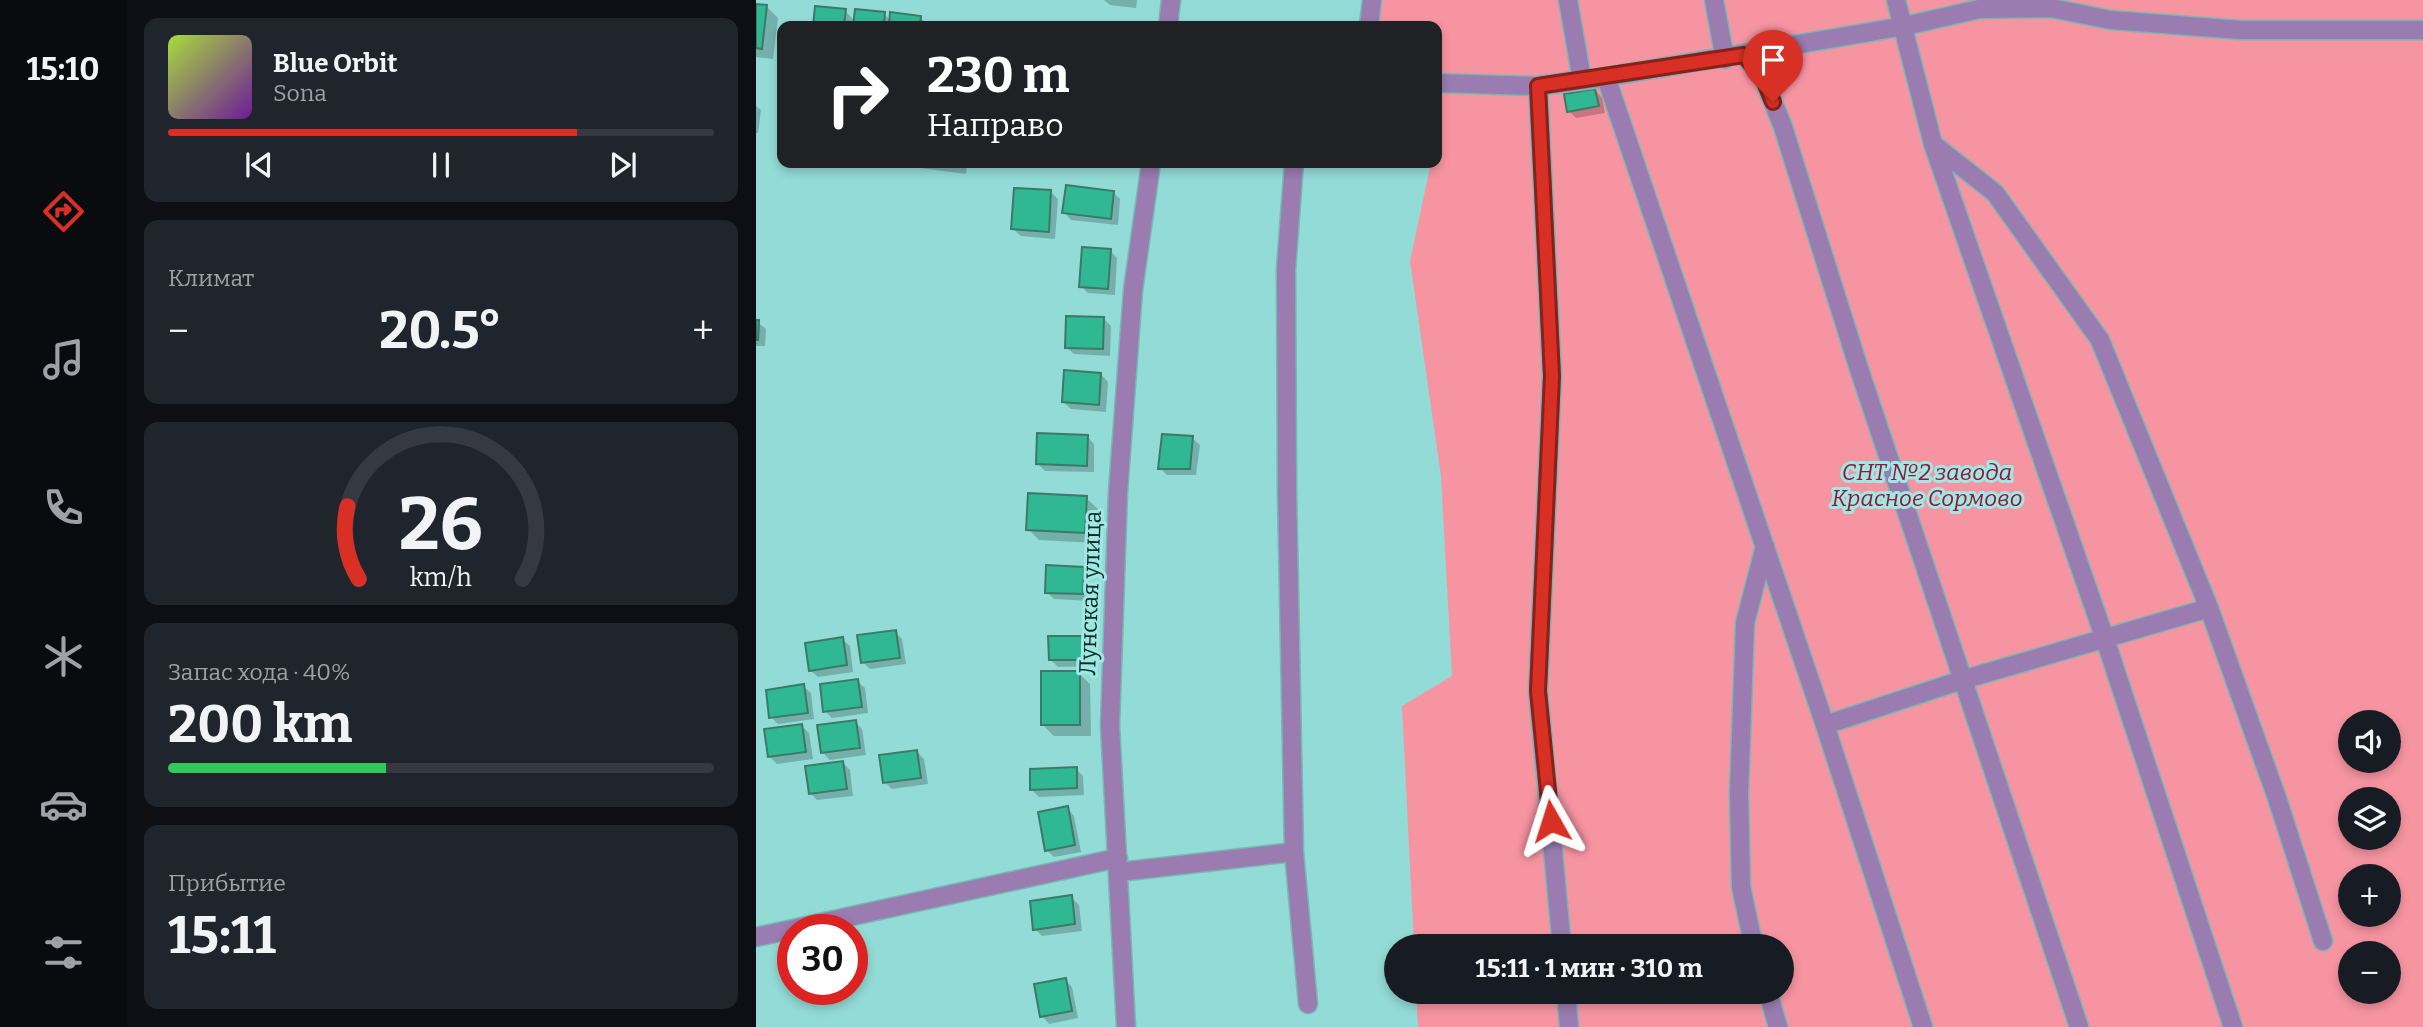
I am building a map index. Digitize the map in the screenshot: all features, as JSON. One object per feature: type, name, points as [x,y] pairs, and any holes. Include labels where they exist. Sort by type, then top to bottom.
[{"type":"street","points":[[1169,21],[1171,0]]},
{"type":"street","points":[[1369,21],[1372,0]]},
{"type":"street","points":[[1568,0],[1582,80]]},
{"type":"street","points":[[1714,0],[1725,59]]},
{"type":"street","points":[[1896,0],[1905,26],[1920,99],[1933,144],[2105,639],[2233,1027]]},
{"type":"street","points":[[1442,83],[1538,86],[1606,78],[1905,26],[1979,9],[2054,4],[2111,20],[2241,30],[2423,30]]},
{"type":"street","points":[[1744,55],[1763,77],[1783,127],[1859,369],[2079,1027]]},
{"type":"street","points":[[1606,78],[1765,545],[1923,1027]]},
{"type":"street","points":[[1538,86],[1552,376],[1538,691],[1561,934]]},
{"type":"street","points":[[1933,144],[1996,193],[2100,340],[2209,608],[2277,798],[2323,941]]},
{"type":"street","name":"Лунская улица","points":[[1126,1027],[1110,725],[1118,492],[1133,290],[1149,168]]},
{"type":"street","points":[[1294,168],[1286,311],[1294,852],[1308,1004]]},
{"type":"street","points":[[1751,934],[1741,887],[1738,793],[1745,623],[1765,545]]},
{"type":"street","points":[[1825,725],[1962,680],[2209,608]]},
{"type":"street","points":[[756,937],[1119,865],[1294,852]]},
{"type":"street","points":[[1567,1004],[1569,1027]]},
{"type":"street","points":[[1771,1004],[1778,1027]]},
{"type":"green space","name":"СНТ №2 завода Красное Сормово","points":[[1367,0],[2423,0],[2423,1027],[1418,1027],[1417,1004],[1794,1004],[1794,934],[1413,934],[1402,706],[1452,676],[1441,476],[1410,261],[1430,168],[1442,168],[1442,21],[1364,21]]},
{"type":"building","points":[[756,4],[767,5],[762,49],[756,48]]},
{"type":"building","points":[[815,6],[846,9],[845,21],[814,21]]},
{"type":"building","points":[[855,9],[885,12],[884,21],[854,21]]},
{"type":"building","points":[[890,12],[921,16],[920,21],[889,21]]},
{"type":"building","points":[[1595,89],[1599,106],[1567,112],[1564,94]]},
{"type":"building","points":[[1066,185],[1114,191],[1111,219],[1062,213]]},
{"type":"building","points":[[1014,188],[1051,190],[1049,232],[1011,229]]},
{"type":"building","points":[[1082,247],[1111,249],[1108,289],[1079,287]]},
{"type":"building","points":[[1066,316],[1104,317],[1103,349],[1065,348]]},
{"type":"building","points":[[756,320],[759,320],[758,340],[756,340]]},
{"type":"building","points":[[1064,370],[1101,373],[1099,405],[1062,402]]},
{"type":"building","points":[[1037,433],[1088,435],[1087,466],[1036,464]]},
{"type":"building","points":[[1162,434],[1193,436],[1190,469],[1158,469]]},
{"type":"building","points":[[1028,493],[1087,496],[1085,533],[1026,530]]},
{"type":"building","points":[[1046,565],[1084,567],[1083,594],[1045,593]]},
{"type":"building","points":[[896,630],[900,658],[861,663],[857,635]]},
{"type":"building","points":[[1048,636],[1088,636],[1088,660],[1049,660]]},
{"type":"building","points":[[843,637],[847,665],[809,671],[805,643]]},
{"type":"building","points":[[1041,671],[1080,671],[1080,725],[1041,725]]},
{"type":"building","points":[[858,679],[862,707],[823,712],[820,684]]},
{"type":"building","points":[[804,684],[808,713],[769,718],[766,690]]},
{"type":"building","points":[[856,720],[860,748],[821,753],[817,725]]},
{"type":"building","points":[[802,724],[806,752],[768,757],[764,729]]},
{"type":"building","points":[[917,750],[921,778],[883,783],[879,755]]},
{"type":"building","points":[[843,761],[847,789],[809,794],[805,766]]},
{"type":"building","points":[[1077,767],[1077,788],[1030,790],[1030,769]]},
{"type":"building","points":[[1068,806],[1075,845],[1045,851],[1038,812]]},
{"type":"building","points":[[1072,895],[1075,924],[1033,930],[1030,901]]},
{"type":"building","points":[[1066,978],[1072,1011],[1040,1017],[1034,984]]},
{"type":"route","points":[[1551,821],[1538,691],[1552,376],[1538,86],[1606,78],[1744,55],[1763,77],[1773,102]]}]
